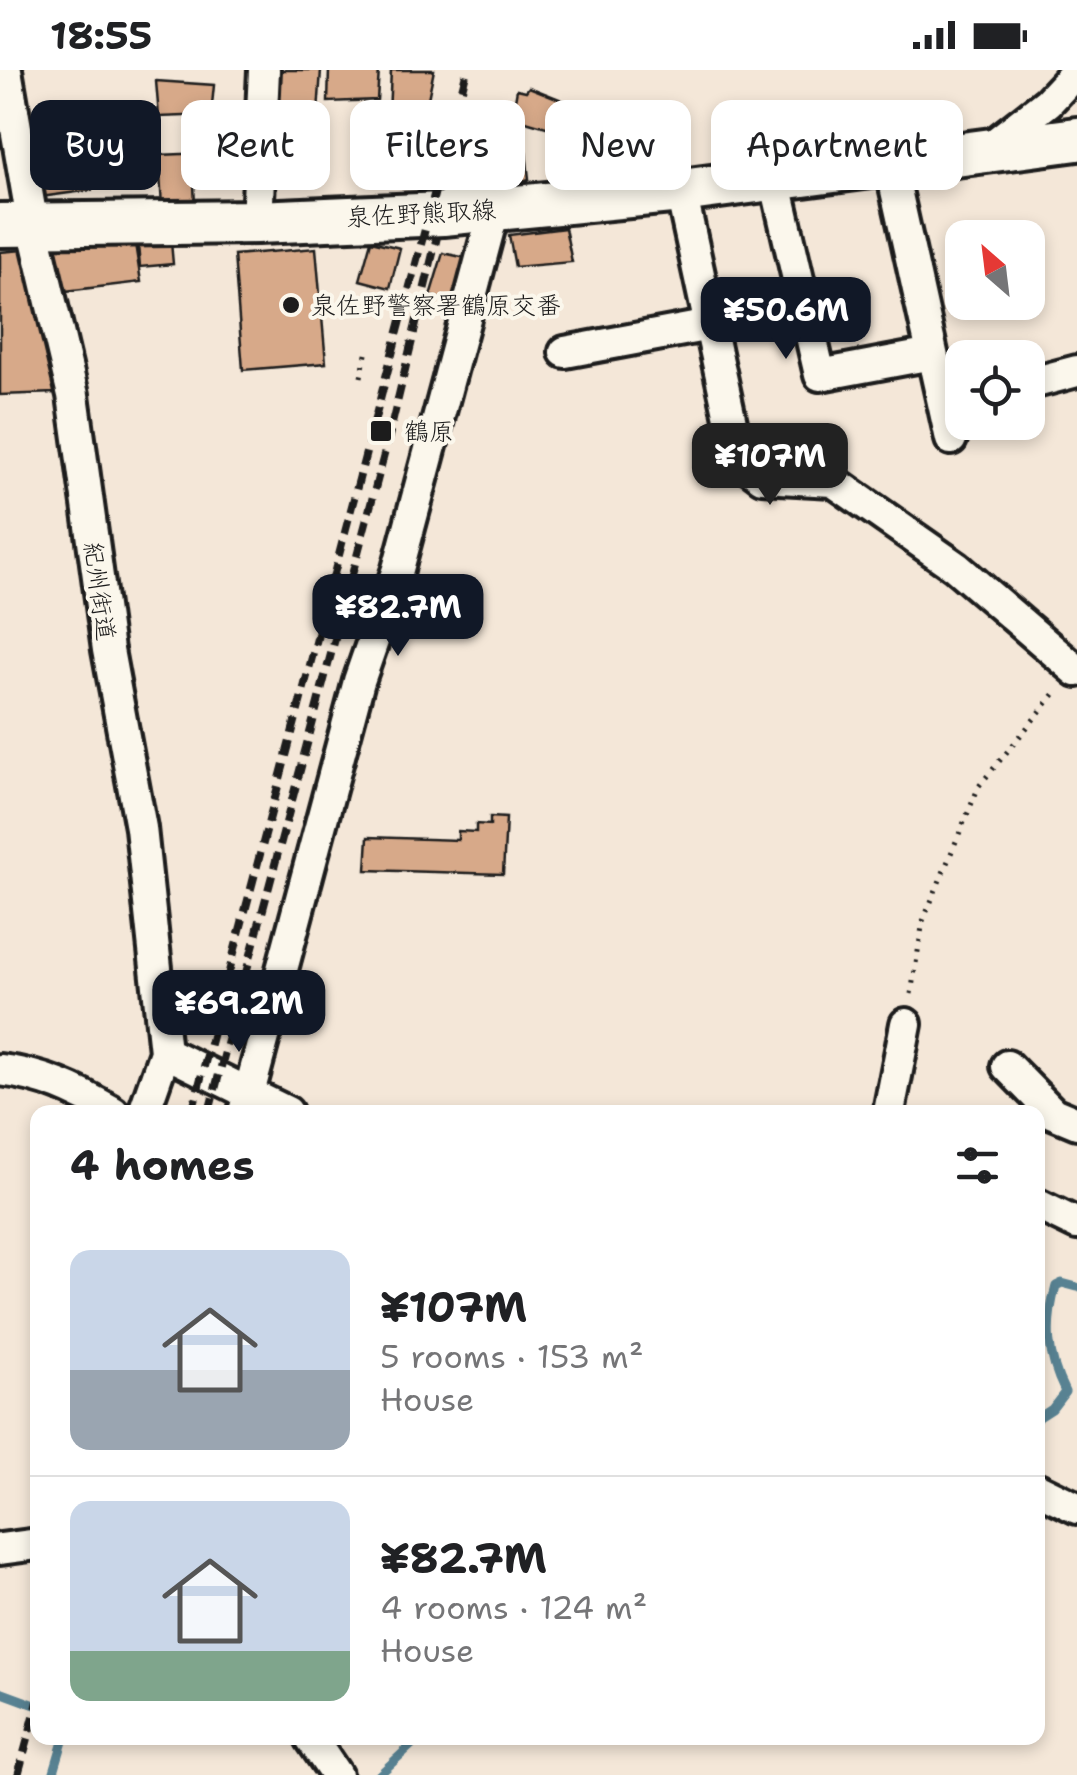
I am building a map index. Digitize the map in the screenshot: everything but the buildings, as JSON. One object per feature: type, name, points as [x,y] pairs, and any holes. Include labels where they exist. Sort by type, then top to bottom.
[{"type":"main road","name":"泉佐野熊取線","points":[[963,154],[1077,139]]},
{"type":"main road","name":"泉佐野熊取線","points":[[16,226],[257,222],[494,210],[711,187]]},
{"type":"street","name":"紀州街道","points":[[6,70],[16,226],[73,395],[108,650],[140,828],[165,1052],[146,1105]]},
{"type":"street","points":[[257,222],[264,70]]},
{"type":"street","points":[[986,151],[1048,102],[1077,71]]},
{"type":"street","points":[[778,190],[820,375],[932,354]]},
{"type":"street","points":[[896,190],[932,354],[945,384]]},
{"type":"street","points":[[681,191],[734,441],[745,464],[762,477],[834,481],[956,566],[1076,669]]},
{"type":"street","points":[[165,1052],[246,1103],[359,681],[398,570],[494,210]]},
{"type":"street","points":[[565,352],[710,325]]},
{"type":"street","points":[[1045,379],[1077,371]]},
{"type":"street","points":[[890,1105],[906,1024]]},
{"type":"street","points":[[1007,1066],[1053,1113],[1077,1122]]},
{"type":"street","points":[[0,1070],[27,1073],[70,1087],[101,1105]]},
{"type":"street","points":[[1045,1208],[1077,1224]]},
{"type":"street","points":[[1045,1492],[1077,1508]]},
{"type":"street","points":[[0,1549],[30,1548]]},
{"type":"street","points":[[316,1745],[336,1775]]},
{"type":"path","points":[[360,376],[366,350]]},
{"type":"path","points":[[906,1024],[923,921],[979,786],[1076,669]]},
{"type":"waterway","points":[[1045,1414],[1065,1392],[1054,1366],[1050,1340],[1056,1286],[1062,1283],[1077,1287]]},
{"type":"waterway","points":[[0,1692],[30,1703]]},
{"type":"waterway","points":[[53,1775],[62,1745]]},
{"type":"waterway","points":[[379,1775],[411,1745]]},
{"type":"railway","points":[[194,1105],[467,70]]},
{"type":"railway","points":[[211,1105],[389,436],[437,237]]},
{"type":"railway","points":[[18,1775],[30,1731]]},
{"type":"place","name":"泉佐野警察署鶴原交番","points":[[291,305]]},
{"type":"place","name":"鶴原","points":[[381,431]]}]
